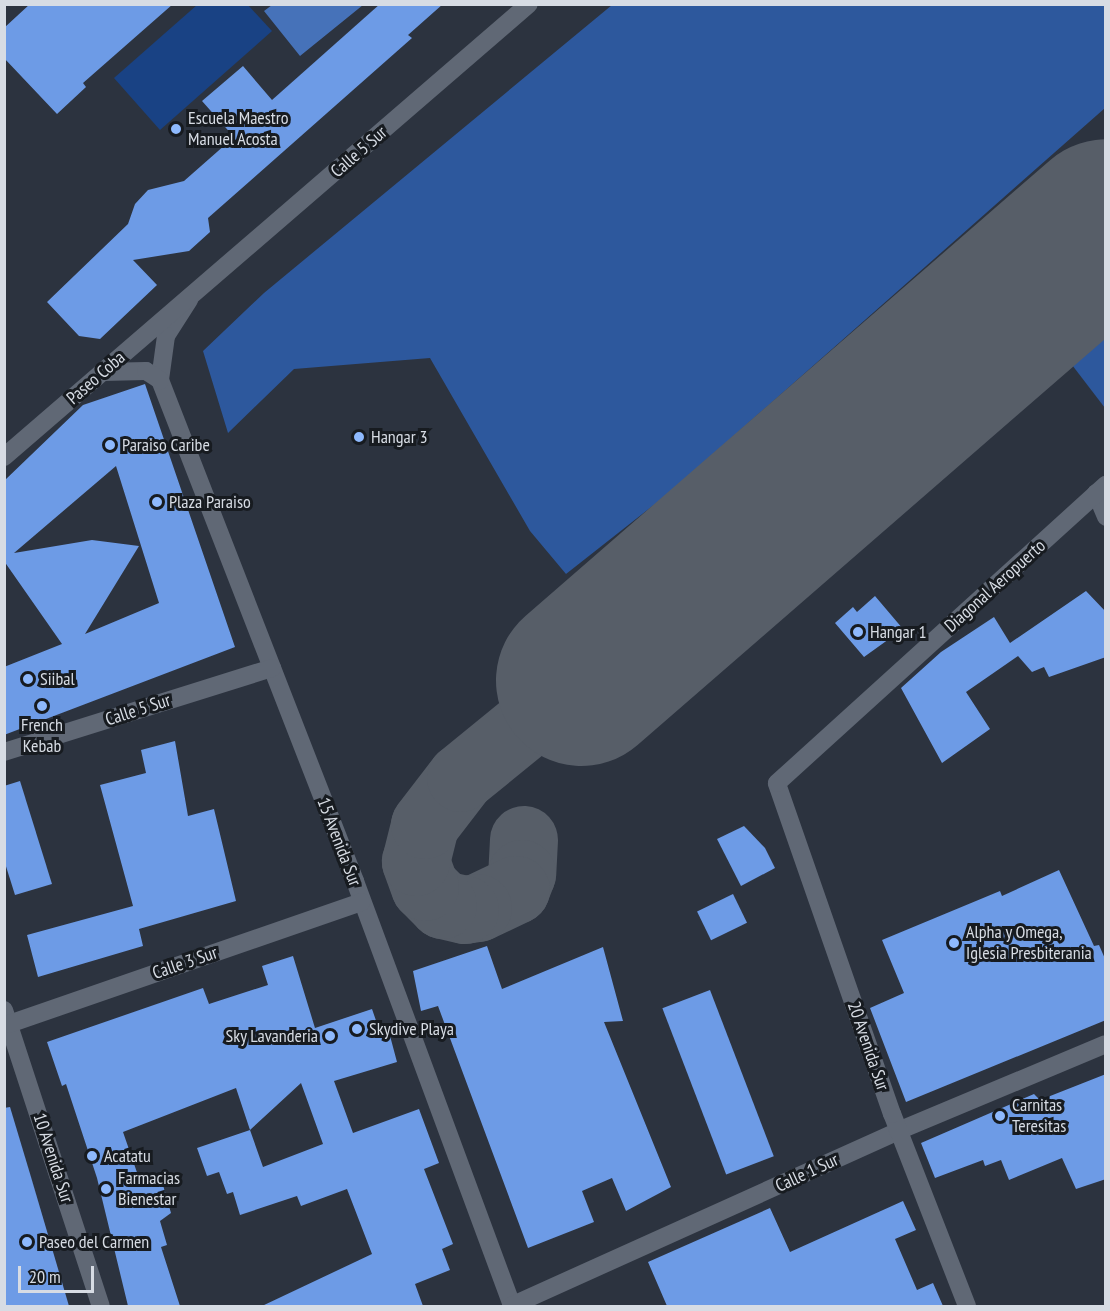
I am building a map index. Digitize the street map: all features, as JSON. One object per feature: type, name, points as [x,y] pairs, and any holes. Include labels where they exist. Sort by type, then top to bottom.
[{"type":"street","name":"Calle 5 Sur","points":[[189,300],[529,4]]},
{"type":"street","name":"Paseo Coba","points":[[4,457],[189,300]]},
{"type":"street","name":"15 Avenida Sur","points":[[189,300],[166,336],[160,380],[362,902],[512,1306]]},
{"type":"street","points":[[102,372],[146,371],[160,380]]},
{"type":"street","points":[[1101,489],[1106,517]]},
{"type":"street","name":"Diagonal Aeropuerto","points":[[777,783],[1101,489]]},
{"type":"street","name":"Calle 5 Sur","points":[[4,752],[272,668]]},
{"type":"street","name":"20 Avenida Sur","points":[[777,783],[898,1131],[967,1306]]},
{"type":"street","name":"Calle 3 Sur","points":[[7,1017],[362,902]]},
{"type":"street","name":"10 Avenida Sur","points":[[7,1017],[101,1306]]},
{"type":"street","name":"Calle 1 Sur","points":[[512,1306],[898,1131],[1106,1044]]},
{"type":"shaded area","points":[[197,5],[248,5],[272,31],[160,130],[114,78]]},
{"type":"shaded area","points":[[272,5],[363,5],[300,56],[264,11]]},
{"type":"shaded area","points":[[612,5],[1105,5],[1105,108],[669,493],[566,574],[530,531],[430,358],[294,369],[228,433],[203,351],[264,293]]},
{"type":"shaded area","points":[[1105,330],[1105,408],[1069,361]]},
{"type":"building","points":[[30,4],[173,4],[83,83],[86,87],[57,114],[4,58],[4,28]]},
{"type":"building","points":[[380,4],[443,4],[408,35],[412,38],[208,218],[210,232],[189,251],[133,260],[157,285],[100,339],[79,336],[47,302],[128,224],[135,204],[148,190],[184,181],[234,137],[202,101],[243,66],[272,100]]},
{"type":"building","name":"Plaza Paraiso","points":[[145,384],[235,647],[4,735],[4,667],[62,644],[4,561],[4,481],[83,405]],"holes":[[[116,466],[159,603],[85,634],[139,546],[92,540],[14,553]]]},
{"type":"building","points":[[1086,591],[1106,612],[1106,657],[1049,677],[1044,667],[1032,672],[1018,656],[966,692],[990,729],[942,763],[901,688],[941,652],[994,617],[1010,643]]},
{"type":"building","points":[[875,596],[903,629],[864,657],[835,623],[853,607],[857,612]]},
{"type":"building","points":[[175,741],[188,816],[214,809],[236,901],[139,929],[143,946],[38,977],[27,935],[133,906],[100,785],[146,773],[141,750]]},
{"type":"building","points":[[20,781],[52,884],[15,895],[4,860],[4,786]]},
{"type":"building","points":[[744,826],[765,848],[775,868],[741,886],[717,839]]},
{"type":"building","points":[[1059,870],[1094,946],[1099,945],[1106,961],[1106,1020],[906,1102],[870,1008],[904,993],[882,940],[1000,891],[1002,896]]},
{"type":"building","points":[[733,894],[747,923],[711,940],[697,912]]},
{"type":"building","points":[[487,946],[502,989],[603,947],[623,1021],[604,1022],[671,1187],[626,1211],[612,1178],[582,1191],[594,1222],[528,1248],[438,1006],[421,1011],[413,971]]},
{"type":"building","points":[[293,956],[315,1028],[372,1009],[381,1035],[389,1032],[397,1062],[334,1081],[353,1133],[419,1109],[439,1163],[424,1169],[453,1244],[442,1249],[450,1270],[415,1284],[423,1306],[262,1306],[372,1254],[347,1189],[301,1206],[297,1196],[240,1215],[233,1192],[227,1194],[219,1172],[207,1176],[197,1148],[250,1130],[236,1088],[123,1132],[141,1184],[161,1178],[171,1213],[160,1221],[167,1245],[161,1247],[180,1306],[128,1306],[97,1178],[66,1084],[62,1086],[47,1042],[203,988],[209,1004],[268,985],[262,966]],"holes":[[[301,1083],[323,1144],[263,1167],[250,1130]]]},
{"type":"building","points":[[710,990],[774,1156],[726,1174],[662,1008]]},
{"type":"building","points":[[1106,1074],[1106,1179],[1076,1189],[1062,1158],[1009,1180],[1001,1160],[985,1166],[983,1160],[935,1178],[921,1143],[1034,1094],[1040,1100]]},
{"type":"building","name":"Paseo del Carmen","points":[[10,1107],[69,1306],[4,1306],[4,1108]]},
{"type":"building","points":[[903,1201],[916,1230],[895,1239],[917,1290],[933,1283],[943,1306],[667,1306],[648,1262],[770,1208],[790,1252]]},
{"type":"taxiway","points":[[524,840],[522,874],[516,890],[478,908],[465,910],[443,905],[425,887],[416,862],[425,825],[461,778],[581,680]]},
{"type":"runway","points":[[581,680],[1106,224]]},
{"type":"place","name":"Escuela Maestro Manuel Acosta","points":[[176,129]]},
{"type":"place","name":"Hangar 3","points":[[359,437]]},
{"type":"place","name":"Paraiso Caribe","points":[[110,445]]},
{"type":"place","name":"Plaza Paraiso","points":[[157,502]]},
{"type":"place","name":"Hangar 1","points":[[858,632]]},
{"type":"place","name":"Siibal","points":[[28,679]]},
{"type":"place","name":"French Kebab","points":[[42,706]]},
{"type":"place","name":"Alpha y Omega, Iglesia Presbiterania","points":[[954,943]]},
{"type":"place","name":"Skydive Playa","points":[[357,1029]]},
{"type":"place","name":"Sky Lavanderia","points":[[330,1036]]},
{"type":"place","name":"Carnitas Teresitas","points":[[1000,1116]]},
{"type":"place","name":"Acatatu","points":[[92,1156]]},
{"type":"place","name":"Farmacias Bienestar","points":[[106,1189]]},
{"type":"place","name":"Paseo del Carmen","points":[[27,1242]]}]
